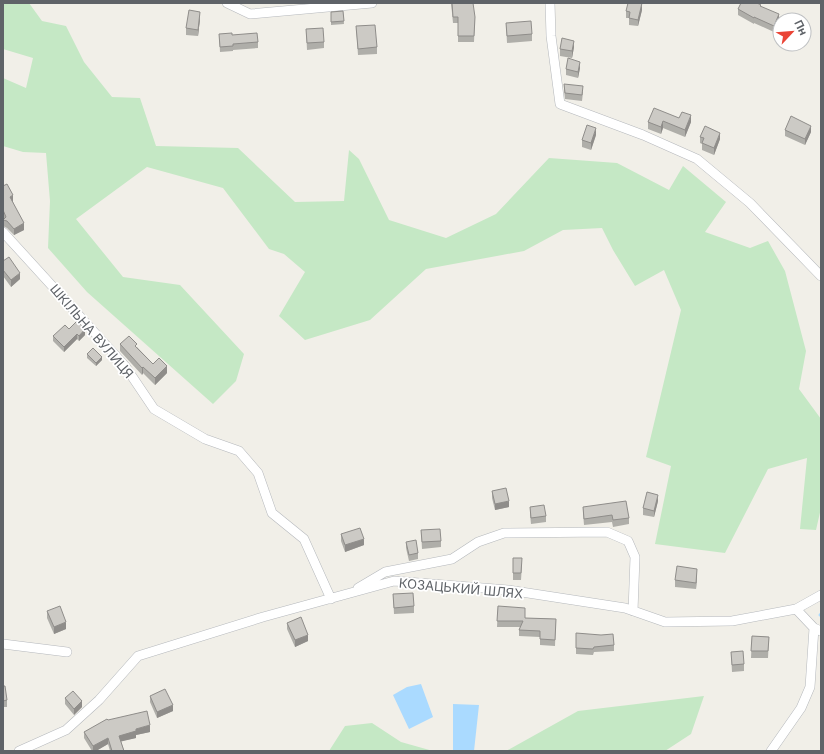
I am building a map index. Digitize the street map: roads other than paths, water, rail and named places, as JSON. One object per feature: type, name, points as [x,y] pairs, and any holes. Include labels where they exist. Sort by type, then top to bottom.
[{"type":"street","points":[[227,3],[250,14],[372,3]]},
{"type":"street","points":[[550,3],[551,36],[560,104],[643,135],[696,159],[750,203],[821,276]]},
{"type":"street","name":"ШКІЛЬНА ВУЛИЦЯ","points":[[3,232],[125,366],[154,409],[205,440],[239,451],[258,473],[272,513],[304,539],[331,599]]},
{"type":"street","points":[[347,594],[385,572],[452,559],[478,542],[504,534],[607,532],[628,541],[635,557],[633,611]]},
{"type":"street","name":"КОЗАЦЬКИЙ ШЛЯХ","points":[[19,751],[66,730],[100,700],[138,656],[263,617],[394,581],[508,590],[624,608],[665,622],[732,621],[796,609],[821,595]]},
{"type":"street","points":[[771,751],[801,708],[810,687],[818,630],[796,609]]},
{"type":"street","points":[[3,644],[67,652]]},
{"type":"water","points":[[421,684],[433,717],[409,729],[393,695],[407,687]]},
{"type":"water","points":[[453,704],[479,705],[474,751],[453,751]]}]
